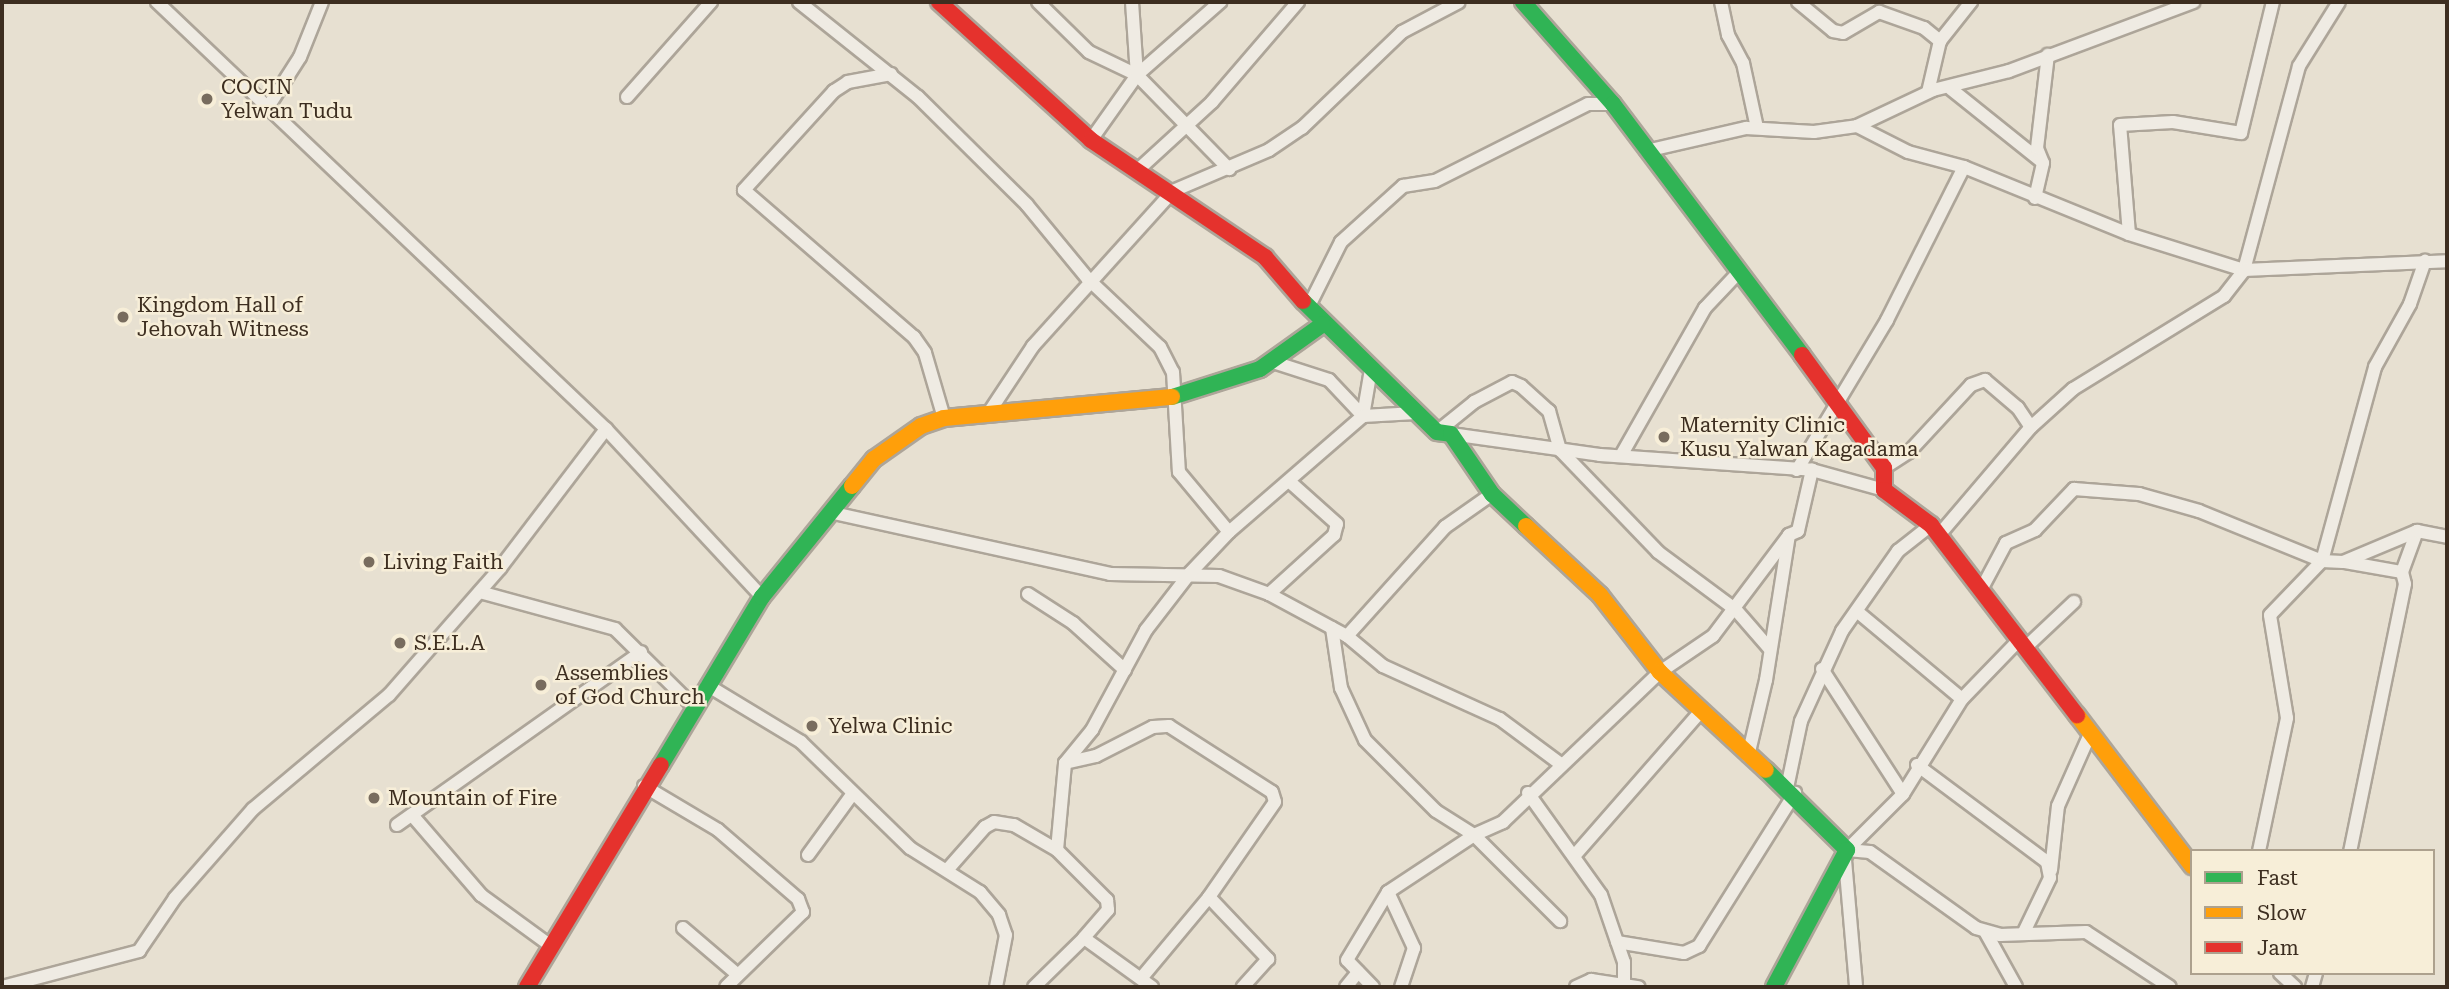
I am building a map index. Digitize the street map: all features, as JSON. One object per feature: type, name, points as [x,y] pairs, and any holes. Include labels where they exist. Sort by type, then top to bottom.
[{"type":"street","points":[[157,2],[606,429],[762,597]]},
{"type":"street","points":[[268,107],[300,57],[322,2]]},
{"type":"street","points":[[627,97],[711,2]]},
{"type":"street","points":[[799,2],[891,74],[1027,205],[1088,279],[1160,347],[1173,372],[1179,472],[1229,532]]},
{"type":"street","points":[[939,2],[1091,140],[1173,191],[1265,257],[1310,304],[1323,324],[1416,413],[1444,433],[1492,494],[1600,594],[1660,672],[1748,756],[1791,791],[1846,855],[1856,987]]},
{"type":"street","points":[[1038,2],[1089,52],[1136,75],[1229,169]]},
{"type":"street","points":[[1132,2],[1130,46],[1136,75]]},
{"type":"street","points":[[1091,140],[1136,75],[1220,2]]},
{"type":"street","points":[[1139,169],[1186,126],[1298,2]]},
{"type":"street","points":[[990,411],[1033,346],[1088,279],[1173,191],[1229,169],[1302,128],[1402,32],[1459,2]]},
{"type":"street","points":[[1523,2],[1613,104],[1836,400],[1884,468],[1884,490]]},
{"type":"street","points":[[1721,2],[1728,34],[1743,64],[1757,128]]},
{"type":"street","points":[[1798,2],[1833,32],[1843,33],[1879,12],[1924,28],[1940,41]]},
{"type":"street","points":[[1928,93],[1940,41],[1971,2]]},
{"type":"street","points":[[1646,151],[1757,128],[1814,132],[1857,126],[1928,93],[1951,89],[2048,55],[2172,6],[2194,2]]},
{"type":"street","points":[[2129,234],[2120,125],[2173,122],[2241,133],[2273,2]]},
{"type":"street","points":[[1618,942],[1684,953],[1699,946],[1791,791],[1795,737],[1822,669],[1898,551],[1935,530],[2031,427],[2073,389],[2224,296],[2244,270],[2300,66],[2339,2]]},
{"type":"street","points":[[2035,198],[2043,163],[2037,148],[2048,55]]},
{"type":"street","points":[[891,74],[848,82],[834,91],[744,190],[914,337],[925,353],[944,418]]},
{"type":"street","points":[[1951,89],[2043,163]]},
{"type":"street","points":[[1310,304],[1340,242],[1403,186],[1435,181],[1588,104],[1613,104]]},
{"type":"street","points":[[1857,126],[1908,152],[1964,167],[2129,234],[2244,270],[2447,261]]},
{"type":"street","points":[[1797,470],[1836,400],[1887,320],[1964,167]]},
{"type":"street","points":[[2259,849],[2287,718],[2270,615],[2322,561],[2375,367],[2410,304],[2425,261]]},
{"type":"street","points":[[1622,454],[1706,308],[1738,273]]},
{"type":"street","points":[[527,987],[644,786],[762,597],[874,459],[921,426],[944,418],[990,411],[1175,396],[1219,385],[1270,361],[1323,324]]},
{"type":"street","points":[[1270,361],[1329,380],[1363,416],[1416,413]]},
{"type":"street","points":[[1057,850],[1065,763],[1092,730],[1146,630],[1190,573],[1229,532],[1290,482],[1363,416],[1371,369]]},
{"type":"street","points":[[1884,468],[1909,452],[1971,385],[1985,380],[2018,408],[2031,427]]},
{"type":"street","points":[[1444,433],[1466,407],[1513,382],[1549,411],[1560,450],[1658,552],[1736,610],[1769,648]]},
{"type":"street","points":[[2,987],[139,951],[174,898],[253,808],[377,707],[480,592],[606,429]]},
{"type":"street","points":[[1444,433],[1560,450],[1812,470],[1884,490],[1935,530],[2190,863]]},
{"type":"street","points":[[1373,987],[1348,960],[1388,892],[1474,835],[1503,822],[1528,793],[1562,765],[1660,672],[1713,636],[1736,610],[1789,536],[1798,531],[1812,470]]},
{"type":"street","points":[[1269,594],[1334,535],[1337,524],[1290,482]]},
{"type":"street","points":[[1982,588],[2006,543],[2035,530],[2074,489],[2139,494],[2199,511],[2322,561],[2402,572]]},
{"type":"street","points":[[1347,636],[1445,527],[1492,494]]},
{"type":"street","points":[[829,512],[1110,574],[1190,573],[1219,576],[1269,594],[1347,636],[1383,666],[1500,719],[1562,765]]},
{"type":"street","points":[[2343,562],[2417,531],[2447,537]]},
{"type":"street","points":[[2350,849],[2405,584],[2402,572],[2417,531]]},
{"type":"street","points":[[1748,756],[1789,536]]},
{"type":"street","points":[[480,592],[615,629],[641,652],[664,682],[694,707]]},
{"type":"street","points":[[1028,594],[1073,623],[1125,670]]},
{"type":"street","points":[[1774,987],[1814,906],[1846,855],[1903,794],[1917,765],[1962,699],[2023,643],[2074,602]]},
{"type":"street","points":[[1859,613],[1962,699]]},
{"type":"street","points":[[1332,628],[1341,688],[1365,740],[1436,811],[1474,835],[1560,922]]},
{"type":"street","points":[[397,825],[641,652]]},
{"type":"street","points":[[1822,669],[1903,794]]},
{"type":"street","points":[[707,685],[801,743],[852,796],[910,848],[948,869],[999,915],[1006,936],[996,987]]},
{"type":"street","points":[[1575,855],[1701,711]]},
{"type":"street","points":[[1065,763],[1096,756],[1153,727],[1169,726],[1272,792],[1275,802],[1209,897],[1142,978]]},
{"type":"street","points":[[2023,934],[2051,870],[2058,806],[2091,732]]},
{"type":"street","points":[[1917,765],[2051,870]]},
{"type":"street","points":[[644,786],[718,830],[798,899],[803,912],[726,987]]},
{"type":"street","points":[[1528,793],[1575,855],[1601,895],[1618,942],[1624,984]]},
{"type":"street","points":[[808,855],[852,796]]},
{"type":"street","points":[[412,815],[481,895],[551,946]]},
{"type":"street","points":[[948,869],[994,822],[1014,825],[1057,850],[1109,905],[1084,938],[1034,987]]},
{"type":"street","points":[[1846,855],[1870,852],[1986,933],[2016,987]]},
{"type":"street","points":[[1388,892],[1414,948],[1401,987]]},
{"type":"street","points":[[1209,897],[1268,958],[1243,987]]},
{"type":"street","points":[[683,928],[738,975]]},
{"type":"street","points":[[1986,933],[2086,932],[2170,987]]},
{"type":"street","points":[[1084,938],[1152,987]]},
{"type":"street","points":[[1346,987],[1358,972]]},
{"type":"street","points":[[2282,975],[2295,987]]},
{"type":"street","points":[[1576,987],[1591,980],[1638,987]]},
{"type":"traffic: fast","points":[[1523,2],[1613,104],[1802,355]]},
{"type":"traffic: fast","points":[[1303,301],[1437,432],[1451,434],[1492,494],[1526,526]]},
{"type":"traffic: fast","points":[[1172,397],[1260,369],[1323,324]]},
{"type":"traffic: fast","points":[[661,765],[762,597],[852,486]]},
{"type":"traffic: fast","points":[[1766,770],[1847,850],[1774,987]]},
{"type":"traffic: slow","points":[[852,486],[874,459],[921,426],[944,418],[1172,397]]},
{"type":"traffic: slow","points":[[1526,526],[1600,595],[1660,672],[1766,770]]},
{"type":"traffic: slow","points":[[2077,715],[2190,863]]},
{"type":"traffic: jam","points":[[939,2],[1091,140],[1265,257],[1303,301]]},
{"type":"traffic: jam","points":[[1802,355],[1884,468],[1884,490],[1931,525],[2077,715]]},
{"type":"traffic: jam","points":[[527,987],[661,765]]},
{"type":"place","name":"COCIN Yelwan Tudu","points":[[207,99]]},
{"type":"place","name":"Kingdom Hall of Jehovah Witness","points":[[123,317]]},
{"type":"place","name":"Maternity Clinic Kusu Yalwan Kagadama","points":[[1664,437]]},
{"type":"place","name":"Living Faith","points":[[369,562]]},
{"type":"place","name":"S.E.L.A","points":[[400,643]]},
{"type":"place","name":"Assemblies of God Church","points":[[541,685]]},
{"type":"place","name":"Yelwa Clinic","points":[[812,726]]},
{"type":"place","name":"Mountain of Fire","points":[[374,798]]}]
